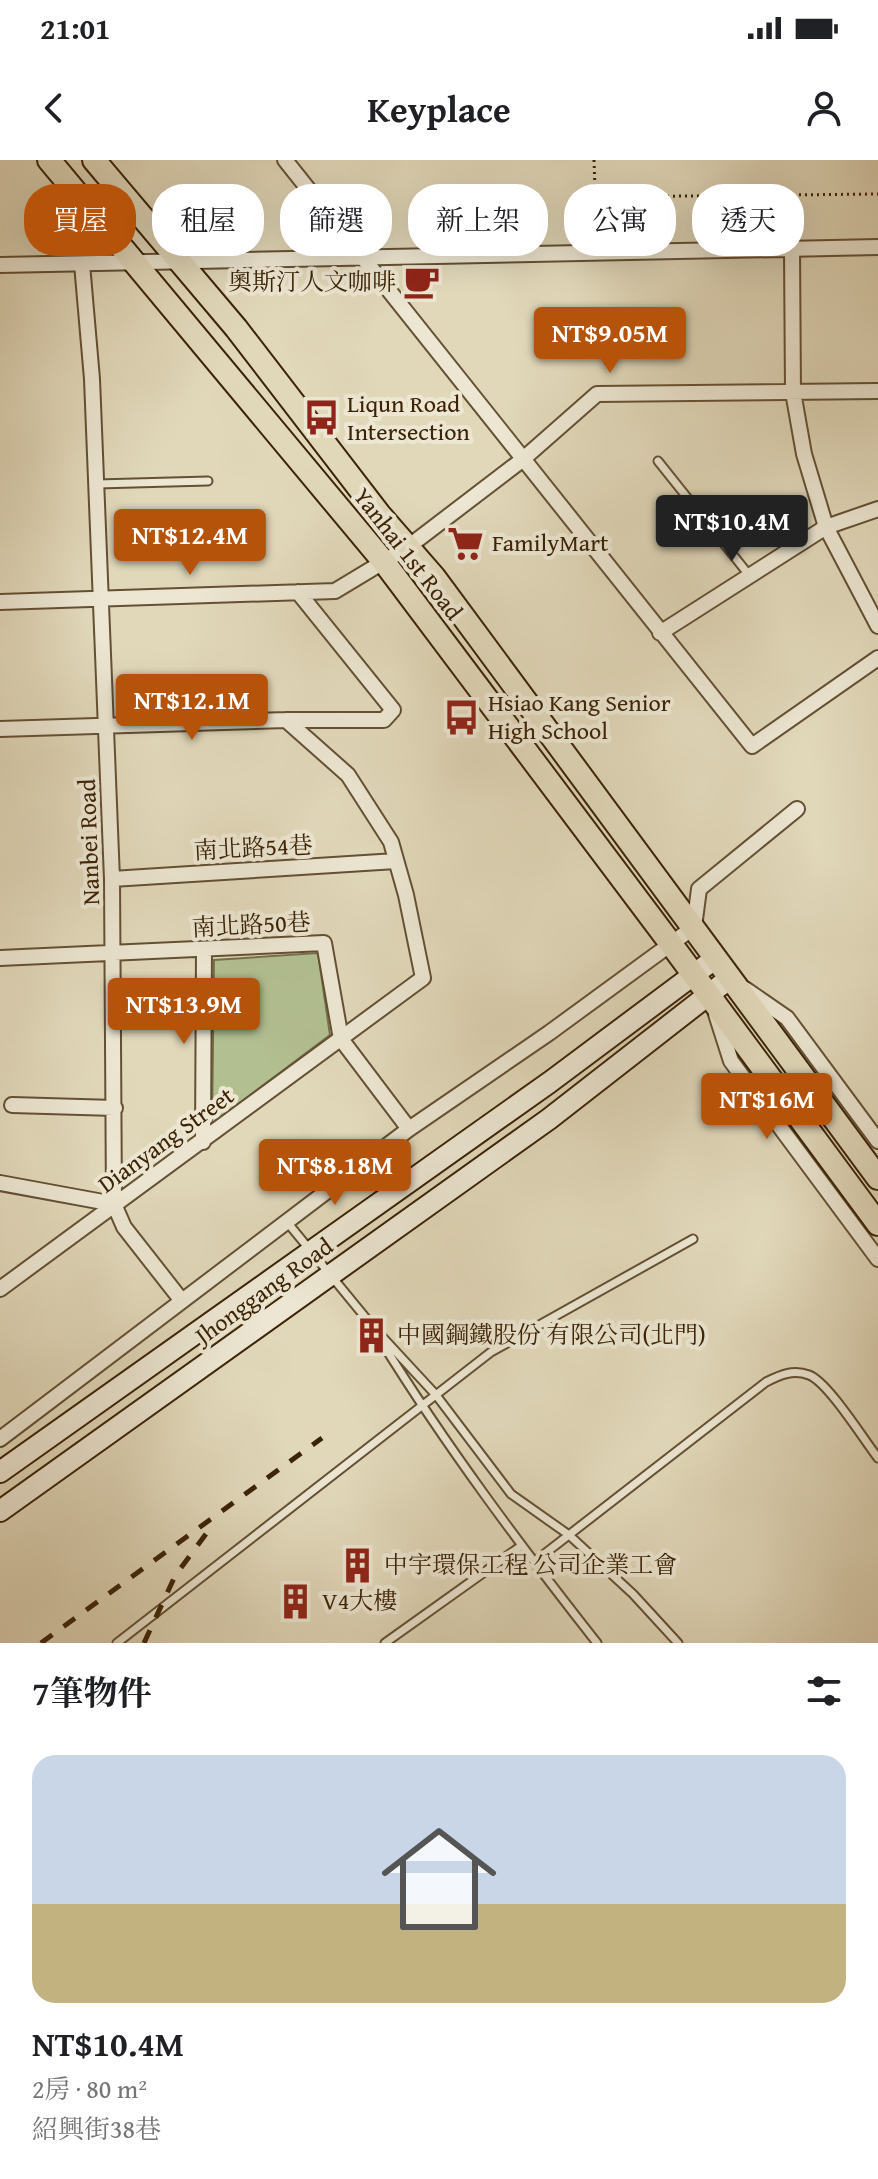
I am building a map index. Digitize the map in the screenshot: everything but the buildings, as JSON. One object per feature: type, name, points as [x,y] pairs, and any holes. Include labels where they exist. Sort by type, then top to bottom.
[{"type":"main road","name":"Yanhai 1st Road","points":[[49,160],[384,562],[878,1224]]},
{"type":"main road","name":"Yanhai 1st Road","points":[[94,160],[236,328],[379,514],[434,577],[878,1178]]},
{"type":"street","points":[[285,160],[752,746],[878,658]]},
{"type":"street","points":[[804,249],[878,247]]},
{"type":"street","points":[[0,265],[692,251]]},
{"type":"street","points":[[792,256],[793,392],[804,454],[826,527],[878,626]]},
{"type":"street","name":"Nanbei Road","points":[[82,264],[97,484],[107,726],[114,955],[114,1204],[124,1227],[182,1301]]},
{"type":"street","points":[[0,602],[335,591],[408,547],[522,460],[597,394],[878,391]]},
{"type":"street","points":[[660,633],[826,527],[878,509]]},
{"type":"street","points":[[0,729],[384,720],[393,710],[298,592]]},
{"type":"street","name":"Dianyang Street","points":[[0,1289],[423,978],[391,842],[348,775],[286,720]]},
{"type":"street","points":[[694,927],[699,889],[797,809]]},
{"type":"street","name":"南北路54巷","points":[[112,879],[396,861]]},
{"type":"street","name":"Jhonggang Road","points":[[0,1439],[409,1129],[549,1033],[694,927]]},
{"type":"street","name":"南北路50巷","points":[[0,958],[324,943],[341,1039],[409,1129]]},
{"type":"street","points":[[203,1142],[204,949]]},
{"type":"street","name":"Jhonggang Road","points":[[0,1472],[550,1082],[716,958]]},
{"type":"street","points":[[730,978],[787,1018],[878,1141]]},
{"type":"street","name":"Jhonggang Road","points":[[0,1511],[549,1119],[730,978]]},
{"type":"street","points":[[709,995],[731,1061],[878,1259]]},
{"type":"street","points":[[12,1105],[115,1108]]},
{"type":"street","points":[[0,1183],[114,1204]]},
{"type":"lane","points":[[658,461],[749,575]]},
{"type":"lane","points":[[97,484],[208,481]]},
{"type":"lane","points":[[287,1222],[374,1328],[436,1395],[511,1494],[569,1535],[633,1594],[678,1643]]},
{"type":"lane","points":[[117,1643],[491,1352],[693,1239]]},
{"type":"lane","points":[[374,1328],[422,1407],[521,1546],[597,1643]]},
{"type":"lane","points":[[534,1562],[766,1382],[782,1374],[798,1372],[812,1376],[824,1386],[878,1458]]},
{"type":"lane","points":[[385,1643],[521,1546]]},
{"type":"path","points":[[594,160],[595,184]]},
{"type":"path","points":[[676,196],[878,194]]},
{"type":"green space","points":[[318,953],[330,1035],[212,1124],[214,960]]},
{"type":"railway","points":[[41,1643],[322,1438]]},
{"type":"railway","points":[[144,1643],[175,1576],[214,1523]]},
{"type":"place","name":"奧斯汀人文咖啡","points":[[422,282]]},
{"type":"place","name":"Liqun Road Intersection","points":[[321,418]]},
{"type":"place","name":"FamilyMart","points":[[466,543]]},
{"type":"place","name":"Hsiao Kang Senior High School","points":[[462,717]]},
{"type":"place","name":"中國鋼鐵股份 有限公司(北門)","points":[[371,1335]]},
{"type":"place","name":"中宇環保工程 公司企業工會","points":[[358,1565]]},
{"type":"place","name":"V4大樓","points":[[296,1601]]}]
